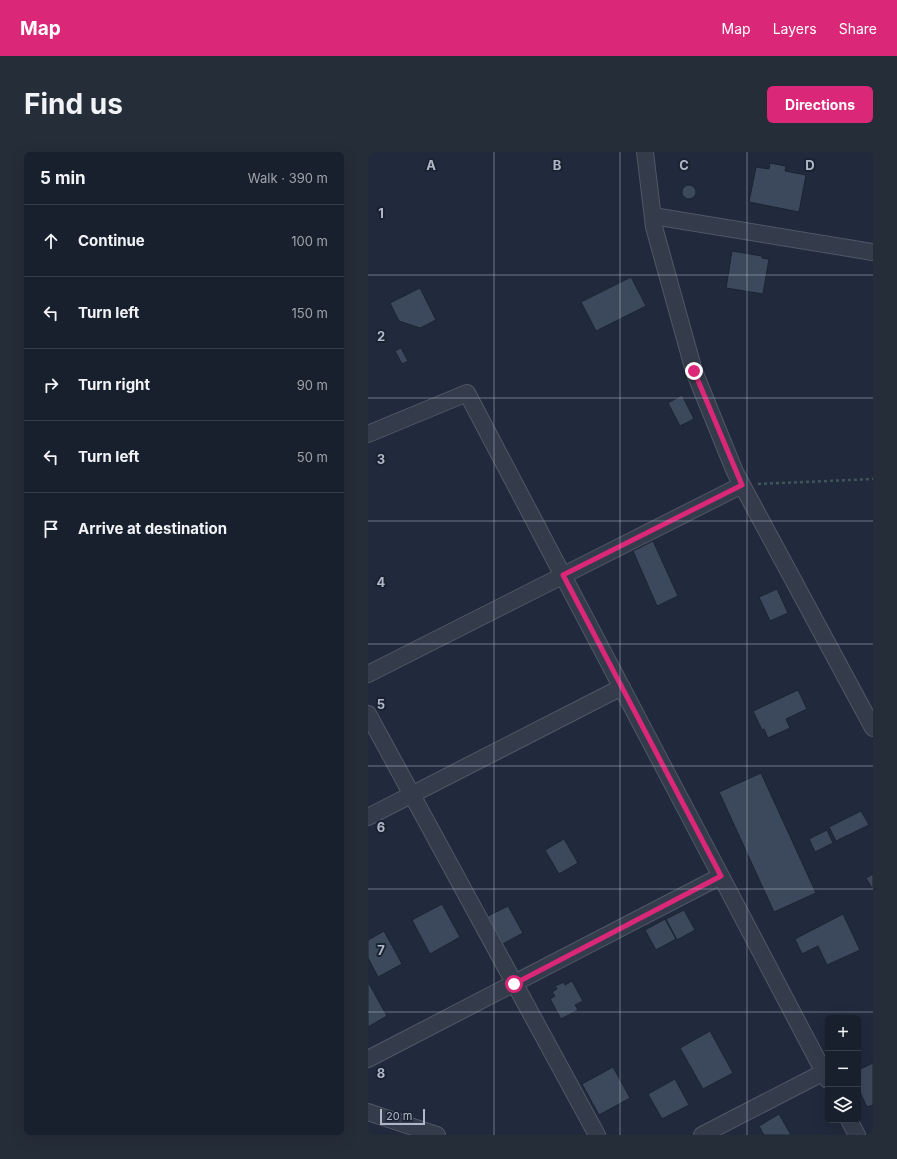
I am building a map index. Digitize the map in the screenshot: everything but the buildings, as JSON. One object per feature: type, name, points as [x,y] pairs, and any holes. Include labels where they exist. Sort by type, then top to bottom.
[{"type":"street","points":[[645,152],[653,216],[694,371],[742,485],[873,728]]},
{"type":"street","points":[[653,216],[873,252]]},
{"type":"street","points":[[368,434],[467,393],[825,1074]]},
{"type":"street","points":[[368,674],[742,485]]},
{"type":"street","points":[[368,817],[622,687]]},
{"type":"street","points":[[368,714],[597,1135]]},
{"type":"street","points":[[368,1059],[721,876]]},
{"type":"street","points":[[702,1135],[825,1076]]},
{"type":"street","points":[[368,1112],[437,1135]]},
{"type":"street","points":[[851,1123],[857,1135]]},
{"type":"path","points":[[742,485],[873,479]]},
{"type":"route","points":[[514,984],[721,876],[563,575],[742,485],[735,472],[694,371]]}]
